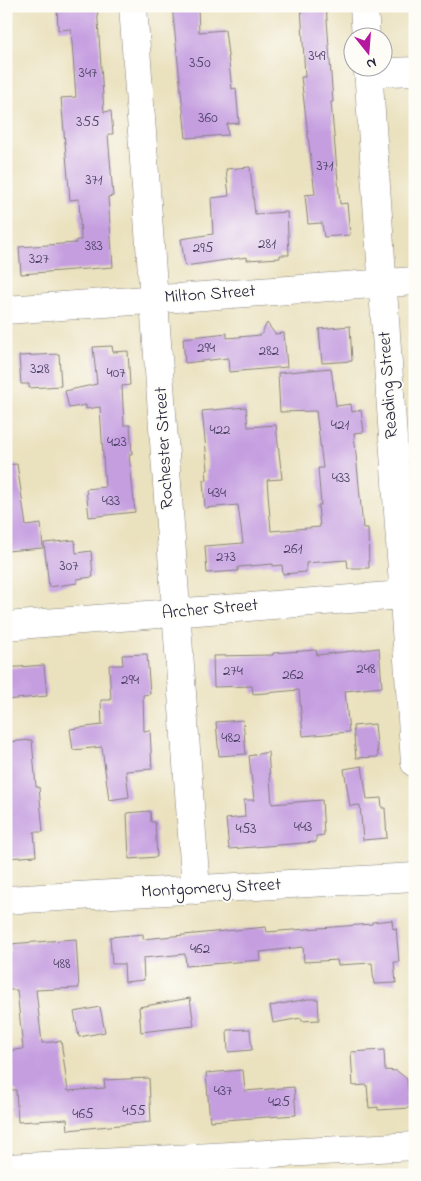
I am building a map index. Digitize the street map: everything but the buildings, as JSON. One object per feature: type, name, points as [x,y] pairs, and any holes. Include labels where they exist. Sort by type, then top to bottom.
[{"type":"street","name":"Rochester Street","points":[[133,6],[156,299],[174,613],[196,890]]},
{"type":"street","points":[[364,6],[365,28]]},
{"type":"street","points":[[394,71],[415,71]]},
{"type":"street","name":"Reading Street","points":[[369,78],[382,283],[409,594],[415,763]]},
{"type":"street","name":"Milton Street","points":[[6,310],[415,281]]},
{"type":"street","name":"Archer Street","points":[[6,626],[409,594]]},
{"type":"street","name":"Montgomery Street","points":[[6,900],[415,877]]},
{"type":"street","points":[[6,1168],[415,1146]]}]
